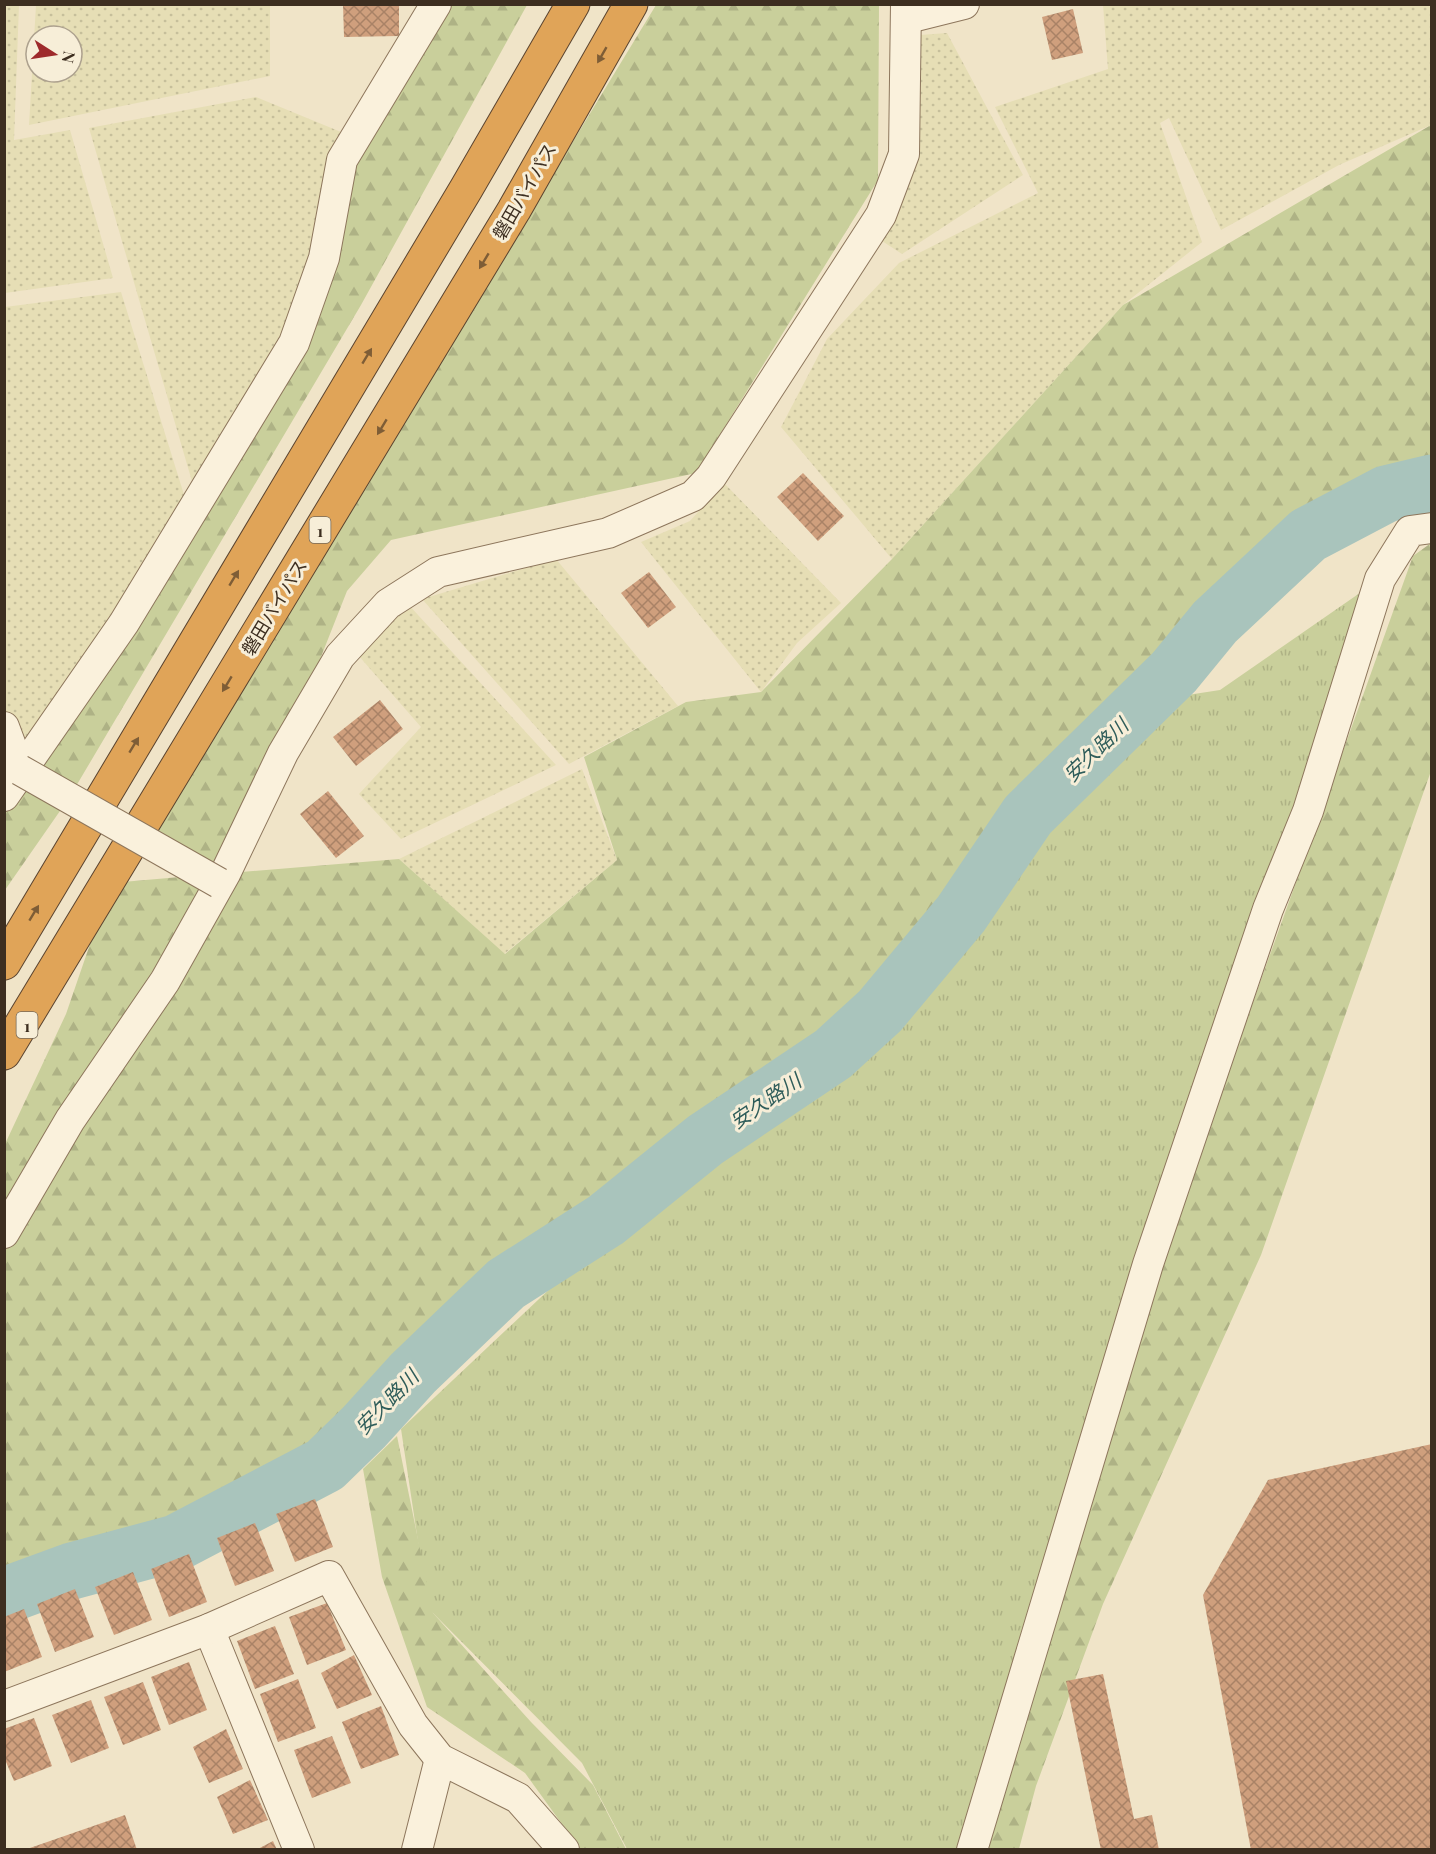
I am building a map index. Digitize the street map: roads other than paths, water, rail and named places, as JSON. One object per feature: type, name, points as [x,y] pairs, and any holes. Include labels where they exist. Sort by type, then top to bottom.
[{"type":"highway","points":[[6,959],[460,200],[573,4]]},
{"type":"highway","name":"磐田バイパス","points":[[4,1053],[514,210],[631,4]]},
{"type":"highway","name":"1","points":[[4,1074],[50,975]]},
{"type":"street","points":[[4,796],[124,623],[294,343],[324,258],[342,159],[436,4]]},
{"type":"street","points":[[4,1233],[70,1120],[165,981],[219,884],[283,753],[340,656],[388,604],[438,572],[608,533],[693,496],[711,477],[881,215],[904,154],[907,11],[964,4]]},
{"type":"street","points":[[972,1850],[1148,1264],[1268,909],[1308,811],[1380,579],[1410,531],[1431,528]]},
{"type":"street","points":[[4,727],[20,770],[219,884]]},
{"type":"street","points":[[4,1706],[209,1629],[329,1576],[413,1725],[440,1759],[518,1798],[564,1850]]},
{"type":"street","points":[[209,1629],[299,1850]]},
{"type":"street","points":[[417,1850],[440,1759]]},
{"type":"waterway","name":"安久路川","points":[[4,1596],[72,1571],[176,1543],[325,1465],[364,1427],[413,1373],[506,1284],[606,1220],[705,1140],[833,1054],[880,1011],[961,914],[1028,815],[1174,672],[1215,622],[1308,535],[1386,494],[1432,483]]}]
